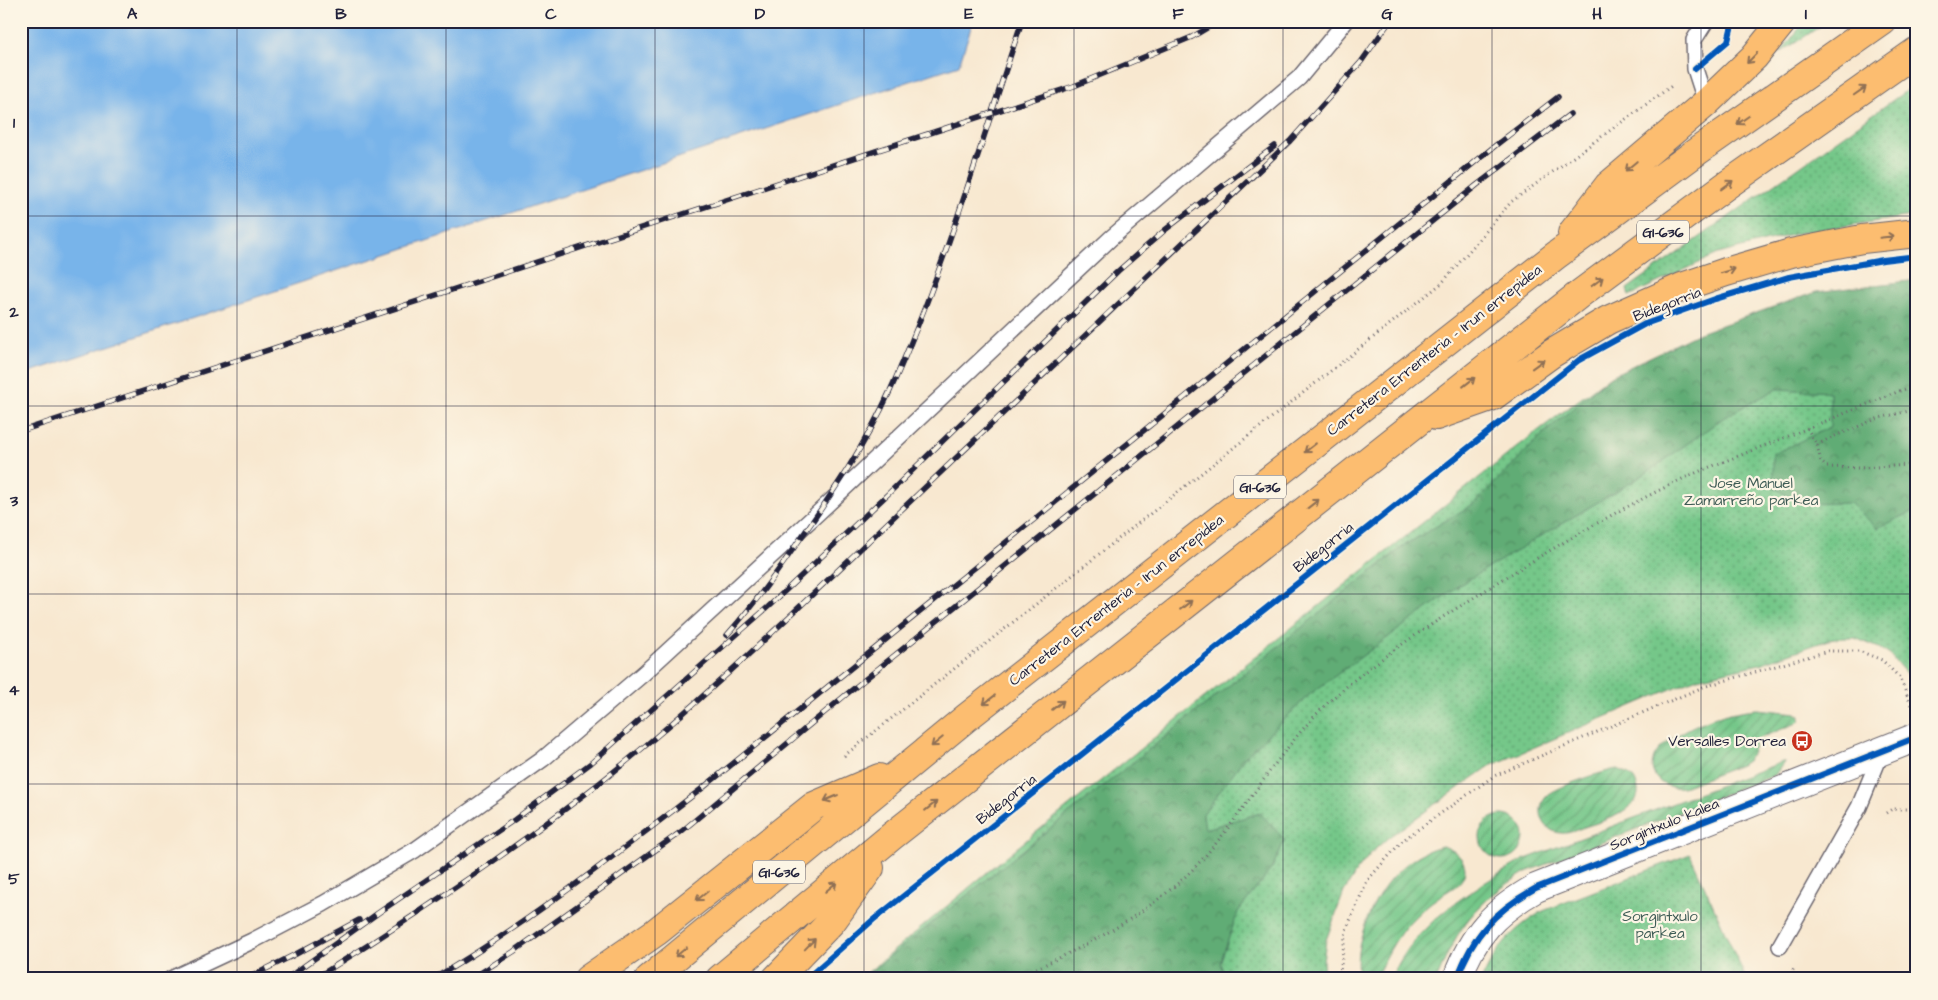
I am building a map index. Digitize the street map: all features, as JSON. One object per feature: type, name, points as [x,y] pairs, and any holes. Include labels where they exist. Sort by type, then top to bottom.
[{"type":"main road","points":[[1555,256],[1608,186],[1706,102],[1754,57],[1784,21]]},
{"type":"main road","name":"Carretera Errenteria – Irun errepidea","points":[[649,979],[908,765],[1555,256],[1699,150],[1883,21]]},
{"type":"main road","name":"GI-636","points":[[720,979],[892,836],[1597,281],[1724,187],[1917,51]]},
{"type":"main road","points":[[1417,423],[1493,396],[1551,354],[1608,320],[1682,287],[1791,253],[1862,239],[1917,234]]},
{"type":"main road","points":[[588,979],[656,932],[814,806],[908,765]]},
{"type":"main road","points":[[776,979],[832,921],[892,836]]},
{"type":"street","name":"Sorgintxulo kalea","points":[[1457,979],[1463,960],[1476,938],[1493,918],[1512,902],[1536,888],[1917,737]]},
{"type":"lane","points":[[171,979],[252,941],[323,904],[415,850],[543,758],[644,673],[818,513],[1110,238],[1299,78],[1346,21]]},
{"type":"lane","points":[[1706,21],[1694,40],[1695,70],[1706,102]]},
{"type":"lane","points":[[1780,946],[1859,807],[1882,751]]},
{"type":"path","points":[[840,759],[1442,283],[1511,202],[1695,70]]},
{"type":"path","points":[[1009,979],[1018,977],[1101,937],[1150,904],[1180,880],[1196,866],[1224,832],[1300,732],[1332,699],[1376,663],[1454,610],[1544,553],[1677,481],[1902,390],[1917,386]]},
{"type":"path","points":[[1816,445],[1878,418],[1917,409]]},
{"type":"path","points":[[1807,428],[1816,445],[1821,462],[1827,467],[1859,468],[1909,465],[1917,460]]},
{"type":"path","points":[[1909,465],[1917,502]]},
{"type":"path","points":[[1339,979],[1346,930],[1367,882],[1403,840],[1494,776],[1703,687],[1828,651],[1860,651],[1882,660],[1900,678],[1913,709]]},
{"type":"path","points":[[548,979],[561,970]]},
{"type":"green space","points":[[1805,21],[1828,21],[1780,53]]},
{"type":"green space","points":[[1917,83],[1917,215],[1799,233],[1718,254],[1629,296],[1627,289]]},
{"type":"green space","points":[[1917,280],[1917,510],[1877,528],[1850,503],[1802,504],[1773,487],[1773,454],[1830,427],[1830,392],[1777,389],[1726,416],[1645,474],[1461,584],[1309,695],[1245,757],[1203,814],[1205,829],[1260,813],[1285,840],[1272,868],[1238,912],[1220,963],[1226,979],[1010,979],[1007,977],[1002,979],[862,979],[1405,545],[1475,503],[1542,435],[1609,377],[1699,333],[1816,292]]},
{"type":"green space","name":"Jose Manuel Zamarreño parkea","points":[[1917,288],[1917,686],[1890,655],[1879,648],[1855,638],[1828,640],[1760,664],[1697,678],[1490,766],[1389,837],[1371,853],[1356,872],[1344,892],[1326,940],[1323,961],[1324,979],[860,979],[1009,854],[1531,436],[1609,377]]},
{"type":"green space","points":[[1757,709],[1796,713],[1800,716],[1800,720],[1797,723],[1757,739],[1748,760],[1741,765],[1683,787],[1665,785],[1654,775],[1652,769],[1656,754],[1672,739],[1695,726],[1719,716]]},
{"type":"green space","points":[[1785,761],[1775,775],[1526,872],[1495,894],[1471,916],[1453,944],[1437,979],[1391,979],[1401,959],[1430,924],[1465,896],[1523,860]]},
{"type":"green space","points":[[1617,769],[1629,774],[1637,785],[1638,794],[1634,802],[1627,809],[1608,819],[1568,833],[1555,832],[1549,829],[1542,819],[1541,813],[1543,801],[1547,796],[1569,784]]},
{"type":"green space","points":[[1498,815],[1506,815],[1518,821],[1524,837],[1518,853],[1506,859],[1498,859],[1486,853],[1480,841],[1480,833],[1486,821]]},
{"type":"green space","points":[[1442,846],[1454,851],[1462,860],[1465,871],[1463,877],[1457,885],[1431,902],[1408,924],[1394,944],[1375,978],[1361,978],[1357,962],[1362,935],[1368,918],[1385,886],[1410,861],[1425,852]]},
{"type":"green space","name":"Sorgintxulo parkea","points":[[1690,854],[1746,979],[1482,979],[1507,939],[1543,911]]},
{"type":"water","points":[[21,21],[973,21],[959,65],[21,375]]},
{"type":"railway","points":[[727,635],[764,590],[823,506],[848,468],[881,411],[928,300],[961,208],[1022,21]]},
{"type":"railway","points":[[21,431],[1074,86],[1192,37],[1219,21]]},
{"type":"railway","points":[[314,979],[422,910],[528,836],[597,785],[676,720],[789,617],[1290,141],[1361,62],[1390,21]]},
{"type":"railway","points":[[433,979],[538,911],[704,787],[1496,145],[1558,97]]},
{"type":"railway","points":[[471,979],[513,952],[682,831],[848,693],[1477,185],[1570,114]]},
{"type":"railway","points":[[286,979],[378,913],[514,820],[591,763],[768,607],[889,493],[1118,271],[1165,230],[1275,146]]},
{"type":"railway","points":[[246,979],[359,920]]},
{"type":"cycle path","points":[[1695,69],[1728,41],[1733,21]]},
{"type":"cycle path","name":"Bidegorria","points":[[806,979],[873,920],[1579,360],[1645,324],[1715,299],[1789,277],[1883,260],[1917,256]]},
{"type":"cycle path","points":[[1457,979],[1470,949],[1487,925],[1497,915],[1536,888],[1917,737]]},
{"type":"place","name":"Versalles Dorrea","points":[[1802,741]]}]
